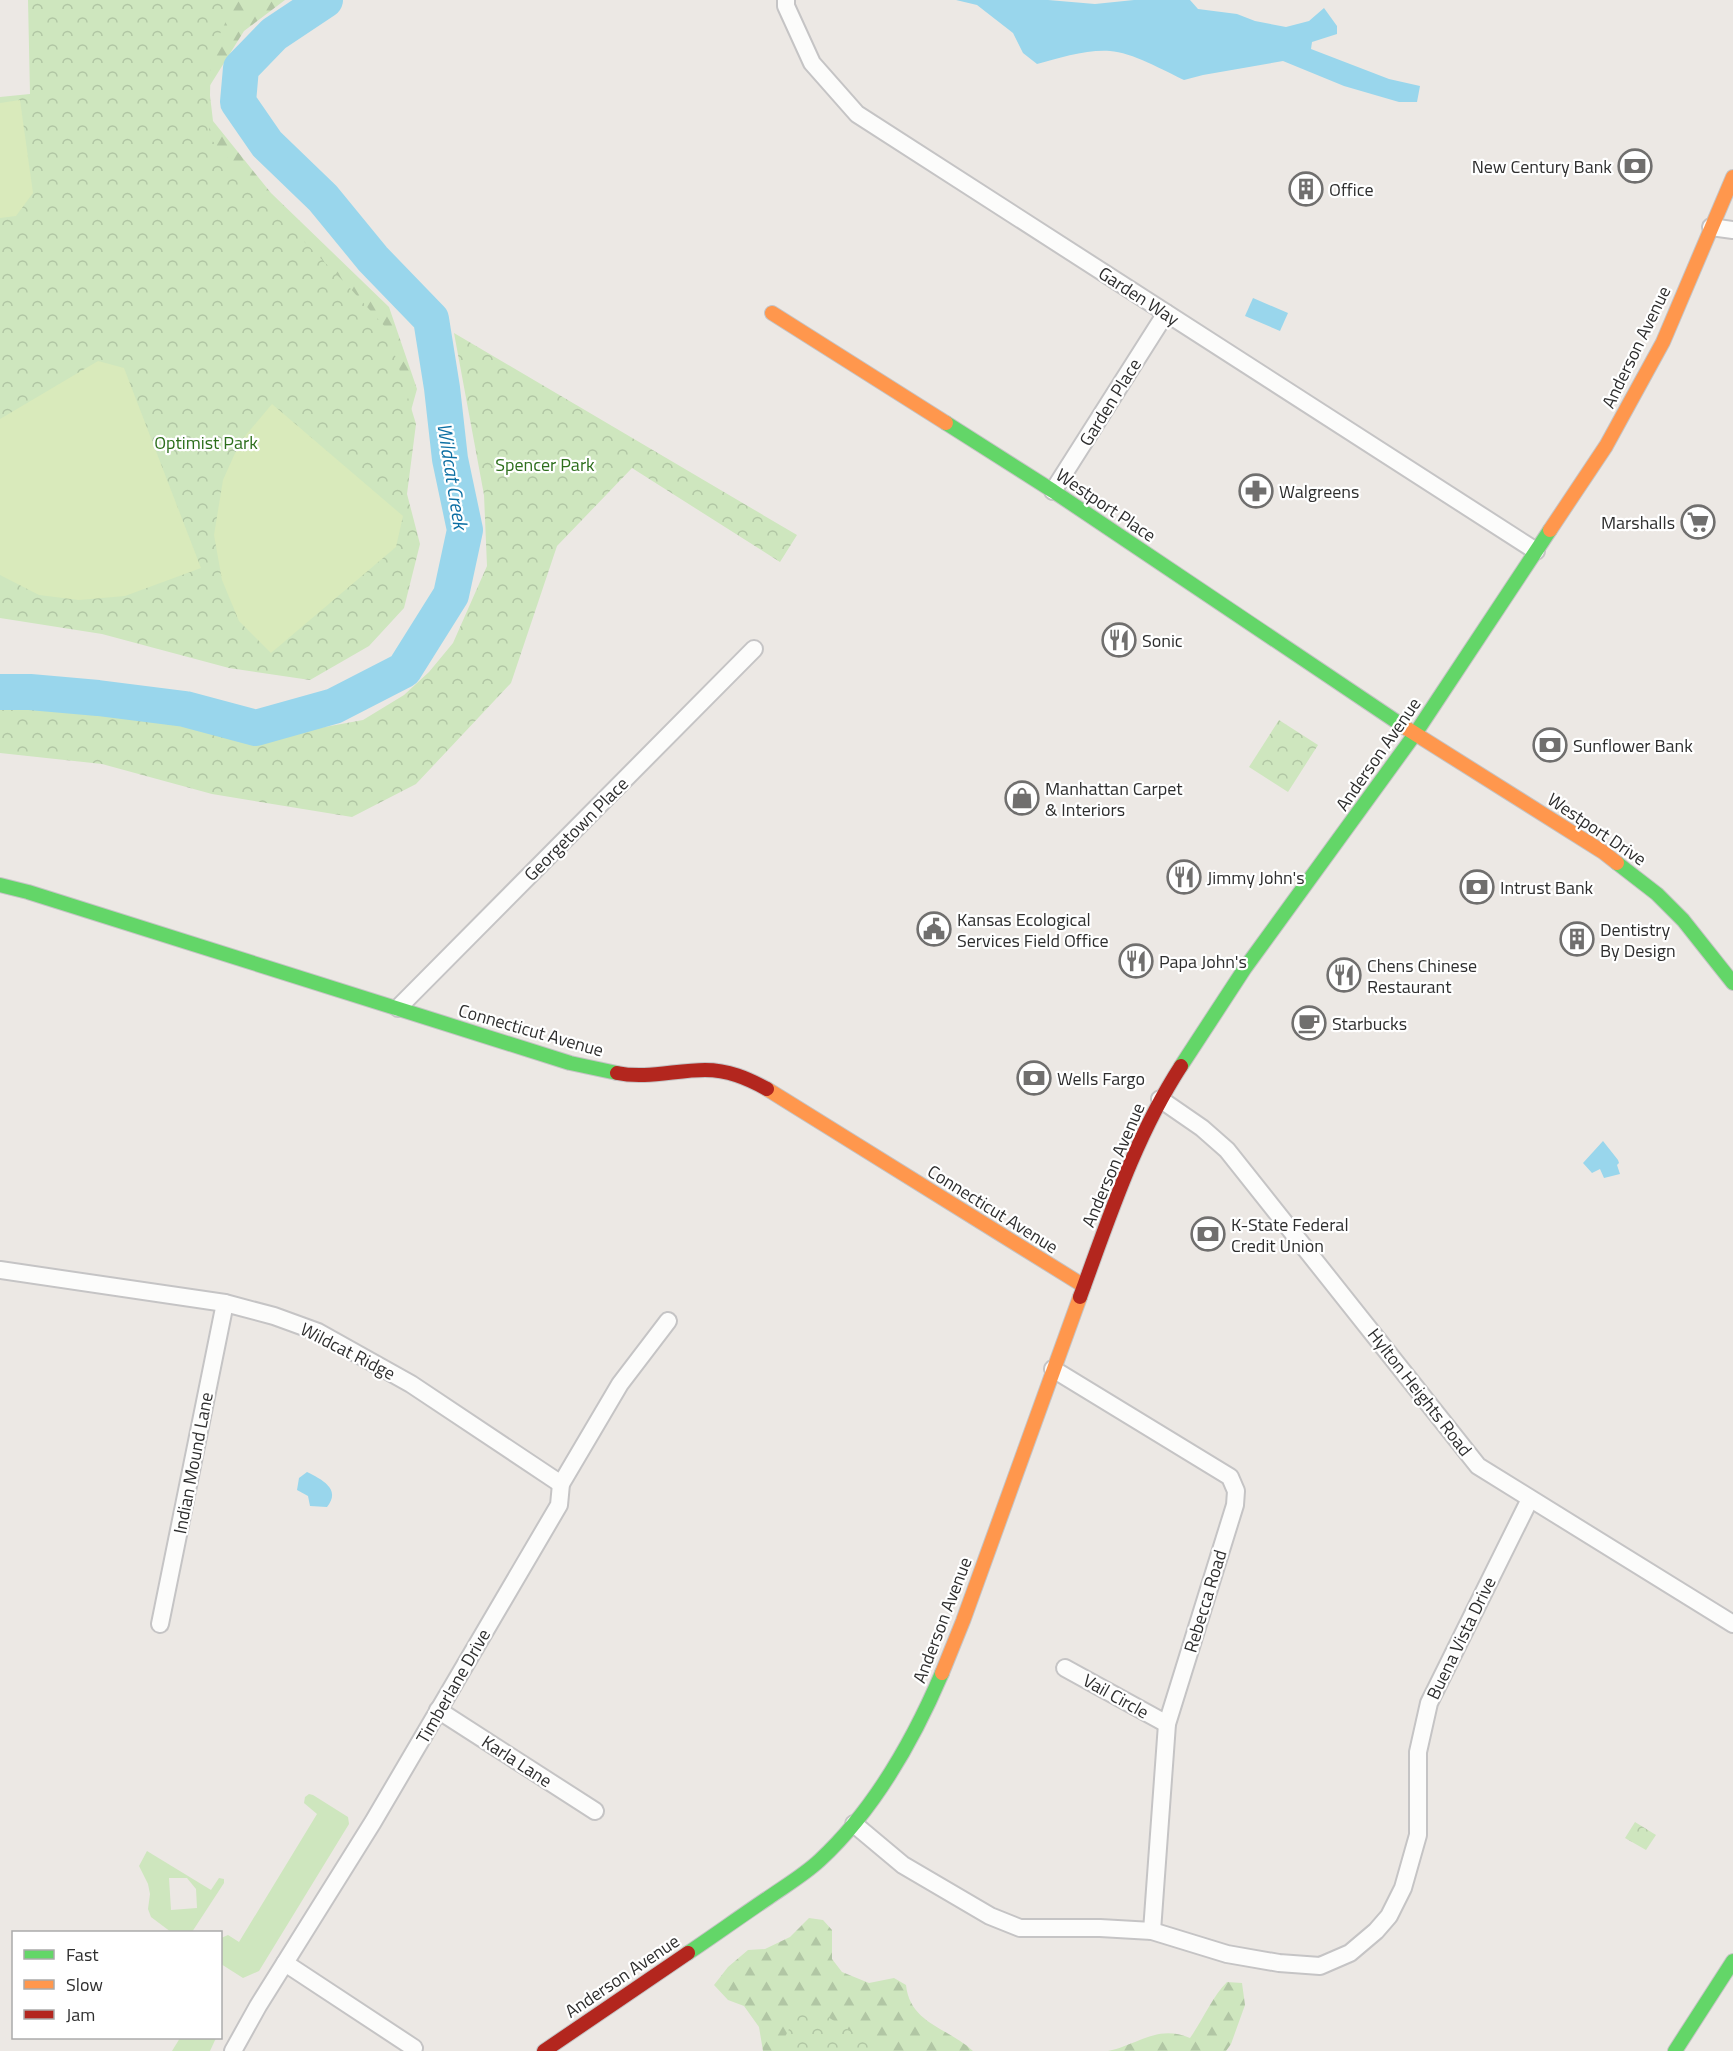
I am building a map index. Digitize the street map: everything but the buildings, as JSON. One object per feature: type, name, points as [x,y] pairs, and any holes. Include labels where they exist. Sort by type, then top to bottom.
[{"type":"street","name":"Garden Way","points":[[786,0],[786,6],[812,63],[857,114],[1536,551]]},
{"type":"street","name":"Anderson Avenue","points":[[544,2051],[786,1886],[819,1861],[854,1824],[895,1767],[926,1711],[963,1621],[1120,1186],[1160,1099],[1245,968],[1415,734],[1606,446],[1663,342],[1733,177]]},
{"type":"street","points":[[1711,227],[1733,230]]},
{"type":"street","name":"Westport Place","points":[[772,313],[1053,490],[1415,734]]},
{"type":"street","name":"Garden Place","points":[[1053,490],[1166,314]]},
{"type":"street","name":"Georgetown Place","points":[[398,1008],[754,649]]},
{"type":"street","name":"Westport Drive","points":[[1415,734],[1603,852],[1657,894],[1683,920],[1733,983]]},
{"type":"street","name":"Connecticut Avenue","points":[[0,885],[570,1063],[623,1074],[662,1074],[706,1070],[744,1076],[780,1096],[1084,1286]]},
{"type":"street","name":"Hylton Heights Road","points":[[1160,1099],[1202,1128],[1227,1150],[1478,1466],[1733,1624]]},
{"type":"street","name":"Wildcat Ridge","points":[[0,1270],[225,1303],[274,1316],[318,1332],[411,1384],[561,1484]]},
{"type":"street","name":"Indian Mound Lane","points":[[160,1624],[225,1303]]},
{"type":"street","name":"Timberlane Drive","points":[[233,2051],[373,1822],[559,1505],[561,1484],[620,1384],[668,1321]]},
{"type":"street","name":"Rebecca Road","points":[[1053,1369],[1230,1477],[1236,1491],[1235,1505],[1167,1724],[1152,1931]]},
{"type":"street","name":"Buena Vista Drive","points":[[854,1824],[903,1865],[990,1916],[1020,1928],[1100,1928],[1152,1931],[1227,1954],[1279,1963],[1320,1966],[1350,1953],[1376,1931],[1389,1916],[1403,1888],[1418,1835],[1418,1752],[1429,1702],[1530,1499]]},
{"type":"street","name":"Vail Circle","points":[[1065,1668],[1167,1724]]},
{"type":"street","name":"Karla Lane","points":[[438,1710],[595,1811]]},
{"type":"street","points":[[285,1963],[414,2048]]},
{"type":"street","points":[[1675,2051],[1732,1964]]},
{"type":"green space","name":"Optimist Park","points":[[28,0],[236,0],[211,53],[209,137],[274,211],[387,329],[416,424],[407,494],[420,544],[404,608],[369,646],[310,680],[229,668],[102,634],[0,618],[0,97],[30,94]]},
{"type":"green space","points":[[172,0],[285,0],[244,31],[209,87],[213,121],[271,193],[389,307],[417,389],[405,432],[272,278],[156,24]]},
{"type":"green space","points":[[20,100],[33,193],[16,216],[0,218],[0,103]]},
{"type":"green space","name":"Spencer Park","points":[[454,333],[797,535],[780,562],[632,468],[557,546],[511,683],[416,784],[352,817],[212,794],[102,764],[0,753],[0,708],[60,711],[169,722],[252,736],[303,731],[363,720],[404,695],[429,672],[453,643],[487,566],[484,495]]},
{"type":"green space","points":[[98,361],[124,368],[201,568],[125,596],[79,600],[39,595],[0,575],[0,419]]},
{"type":"green space","points":[[272,404],[403,516],[396,547],[271,653],[239,621],[222,580],[214,535],[223,480],[240,442]]},
{"type":"green space","points":[[1279,720],[1318,745],[1288,792],[1249,767]]},
{"type":"green space","points":[[309,1794],[313,1795],[348,1817],[349,1824],[259,1971],[243,1978],[222,1965],[222,1938],[228,1935],[239,1942],[317,1814],[304,1803],[305,1797]]},
{"type":"green space","points":[[1635,1822],[1656,1835],[1646,1850],[1625,1838]]},
{"type":"green space","points":[[147,1851],[211,1890],[219,1878],[224,1879],[224,1883],[193,1931],[170,1931],[151,1917],[148,1909],[150,1894],[139,1866]],"holes":[[[169,1878],[187,1878],[196,1889],[197,1908],[171,1910]]]},
{"type":"green space","points":[[809,1918],[823,1920],[832,1930],[832,1959],[842,1972],[869,1983],[894,1978],[906,1985],[909,1998],[923,2017],[973,2051],[763,2051],[759,2027],[744,2006],[728,2000],[714,1985],[728,1967],[748,1950],[765,1949],[790,1937]]},
{"type":"green space","points":[[1227,1982],[1242,1983],[1245,2005],[1231,2044],[1226,2051],[1108,2051],[1157,2034],[1178,2034],[1190,2038]]},
{"type":"green space","points":[[803,2001],[881,2051],[778,2051]]},
{"type":"green space","points":[[179,2039],[216,2039],[210,2051],[172,2051]]},
{"type":"water","points":[[956,0],[1048,0],[1095,4],[1134,0],[1190,0],[1198,9],[1237,14],[1255,21],[1286,27],[1309,21],[1324,8],[1337,26],[1337,34],[1312,42],[1311,49],[1389,79],[1420,86],[1417,102],[1399,102],[1344,86],[1283,61],[1184,80],[1138,58],[1110,51],[1083,53],[1037,64],[1023,53],[1013,33],[977,5]]},
{"type":"water","points":[[1253,298],[1288,313],[1280,331],[1245,316]]},
{"type":"water","points":[[1603,1141],[1618,1160],[1620,1174],[1604,1178],[1600,1169],[1592,1173],[1583,1163]]},
{"type":"water","points":[[307,1472],[323,1481],[331,1490],[331,1501],[327,1507],[310,1506],[308,1496],[297,1490],[299,1478]]},
{"type":"waterway","name":"Wildcat Creek","points":[[0,692],[30,692],[98,698],[185,709],[256,728],[334,706],[404,670],[451,595],[465,530],[450,459],[431,319],[373,259],[323,198],[267,144],[238,102],[241,68],[274,34],[325,0]]},
{"type":"traffic: fast","points":[[946,423],[1053,491],[1406,728]]},
{"type":"traffic: fast","points":[[1181,1066],[1245,968],[1415,734],[1550,530]]},
{"type":"traffic: fast","points":[[1617,863],[1657,894],[1683,920],[1733,983]]},
{"type":"traffic: fast","points":[[0,885],[570,1063],[617,1073]]},
{"type":"traffic: fast","points":[[688,1953],[801,1875],[840,1840],[891,1773],[942,1673]]},
{"type":"traffic: fast","points":[[1675,2051],[1733,1961]]},
{"type":"traffic: slow","points":[[1550,530],[1606,446],[1663,342],[1733,177]]},
{"type":"traffic: slow","points":[[772,313],[946,423]]},
{"type":"traffic: slow","points":[[1406,728],[1617,863]]},
{"type":"traffic: slow","points":[[767,1089],[1084,1286]]},
{"type":"traffic: slow","points":[[942,1673],[1080,1297]]},
{"type":"traffic: jam","points":[[1080,1297],[1136,1149],[1181,1066]]},
{"type":"traffic: jam","points":[[617,1073],[639,1075],[713,1070],[737,1075],[767,1089]]},
{"type":"traffic: jam","points":[[544,2051],[688,1953]]},
{"type":"place","name":"New Century Bank","points":[[1635,166]]},
{"type":"place","name":"Office","points":[[1306,189]]},
{"type":"place","name":"Walgreens","points":[[1256,491]]},
{"type":"place","name":"Marshalls","points":[[1698,522]]},
{"type":"place","name":"Sonic","points":[[1119,640]]},
{"type":"place","name":"Sunflower Bank","points":[[1550,745]]},
{"type":"place","name":"Manhattan Carpet & Interiors","points":[[1022,798]]},
{"type":"place","name":"Jimmy John's","points":[[1184,877]]},
{"type":"place","name":"Intrust Bank","points":[[1477,887]]},
{"type":"place","name":"Kansas Ecological Services Field Office","points":[[934,929]]},
{"type":"place","name":"Dentistry By Design","points":[[1577,939]]},
{"type":"place","name":"Papa John's","points":[[1136,961]]},
{"type":"place","name":"Chens Chinese Restaurant","points":[[1344,975]]},
{"type":"place","name":"Starbucks","points":[[1309,1023]]},
{"type":"place","name":"Wells Fargo","points":[[1034,1078]]},
{"type":"place","name":"K-State Federal Credit Union","points":[[1208,1234]]}]
